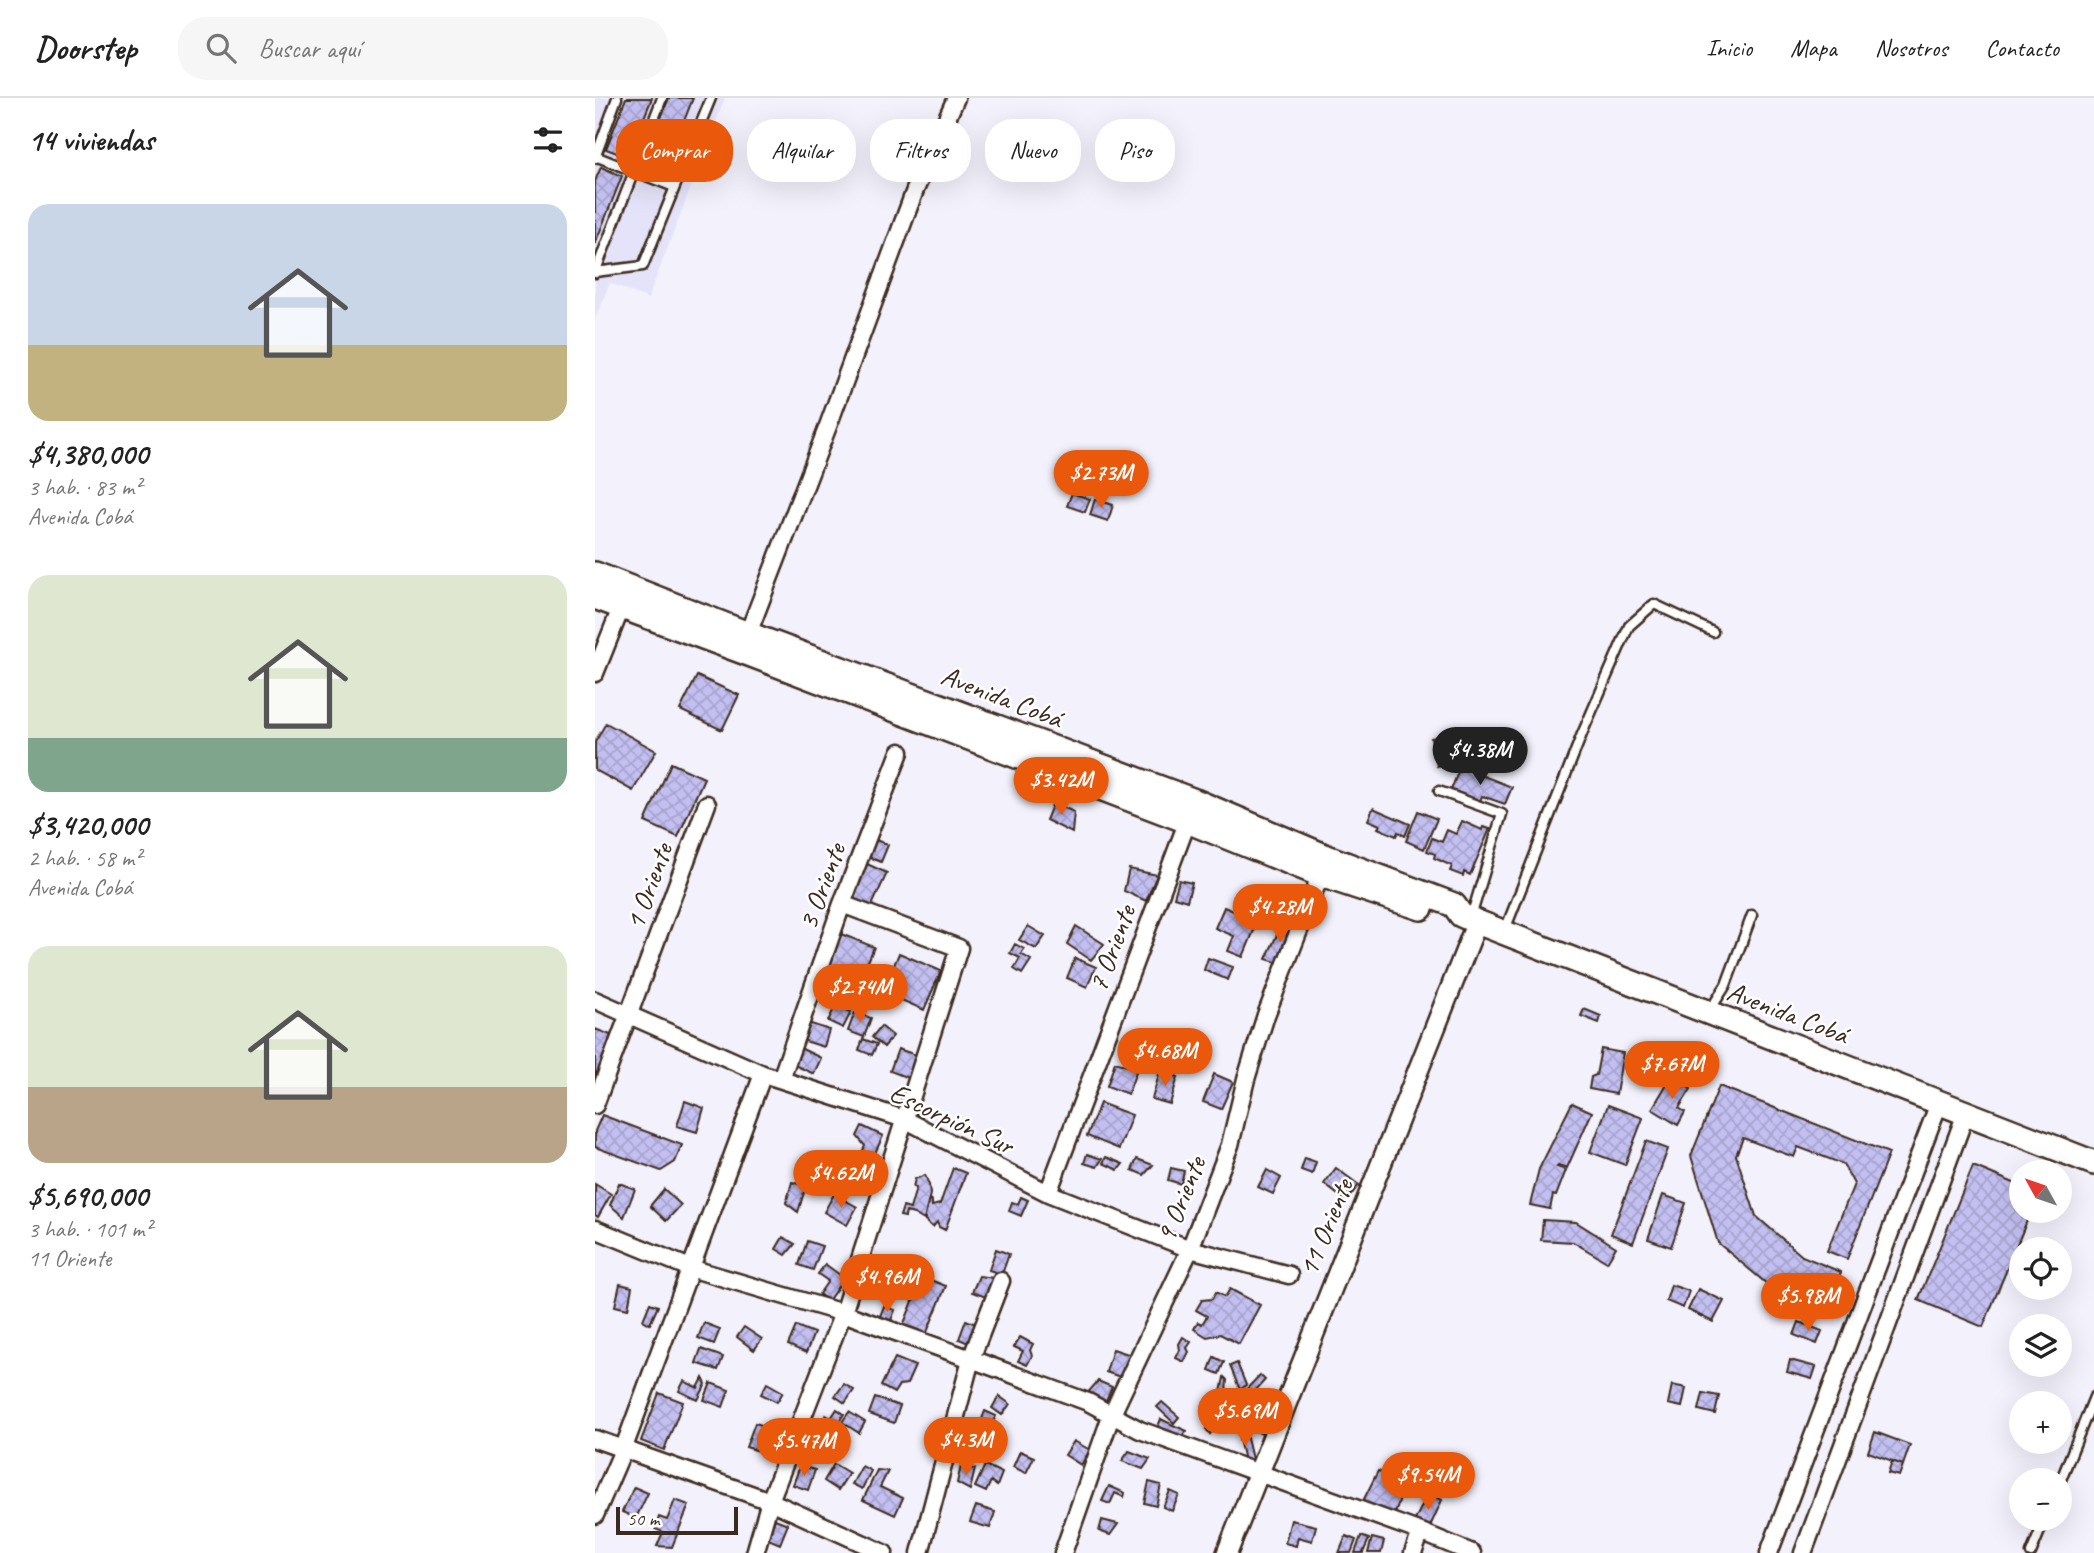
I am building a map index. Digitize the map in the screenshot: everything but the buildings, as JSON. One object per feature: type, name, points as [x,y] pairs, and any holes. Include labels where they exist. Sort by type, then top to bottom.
[{"type":"main road","name":"Avenida Cobá","points":[[595,573],[625,597],[1191,811],[1324,866],[1454,905],[1469,919],[2094,1163]]},
{"type":"main road","name":"Avenida Cobá","points":[[595,597],[625,597]]},
{"type":"street","points":[[745,642],[915,190],[956,98]]},
{"type":"street","points":[[595,673],[625,597]]},
{"type":"street","name":"3 Oriente","points":[[781,1079],[842,904],[900,752]]},
{"type":"street","name":"1 Oriente","points":[[595,1105],[707,804]]},
{"type":"street","name":"7 Oriente","points":[[1048,1193],[1191,811]]},
{"type":"street","name":"9 Oriente","points":[[1063,1553],[1111,1416],[1189,1249],[1230,1145],[1246,1079],[1266,1015],[1324,866]]},
{"type":"street","points":[[755,1553],[770,1501],[843,1313],[959,948],[842,904]]},
{"type":"street","name":"11 Oriente","points":[[1227,1553],[1469,919]]},
{"type":"street","name":"Escorpión Sur","points":[[595,1000],[762,1074],[904,1119],[1048,1193],[1189,1249],[1289,1275]]},
{"type":"street","points":[[595,1515],[623,1450],[762,1074]]},
{"type":"street","points":[[1769,1553],[1939,1103]]},
{"type":"street","points":[[1803,1553],[1966,1113]]},
{"type":"street","points":[[595,1229],[690,1268],[843,1313],[1088,1402],[1140,1430],[1472,1553]]},
{"type":"street","points":[[920,1553],[971,1359],[1001,1281]]},
{"type":"street","points":[[595,1439],[770,1501],[884,1553]]},
{"type":"street","points":[[1413,1553],[1421,1532]]},
{"type":"lane","points":[[616,164],[595,156],[617,98]]},
{"type":"lane","points":[[654,119],[662,98]]},
{"type":"lane","points":[[631,182],[595,273],[643,266],[711,98]]},
{"type":"lane","points":[[662,182],[674,187]]},
{"type":"lane","points":[[1504,933],[1582,734],[1629,626],[1654,604],[1713,632]]},
{"type":"lane","points":[[1439,791],[1502,814],[1469,919]]},
{"type":"lane","points":[[1708,1013],[1725,985],[1752,915]]},
{"type":"lane","points":[[2066,1468],[2094,1397]]},
{"type":"lane","points":[[2031,1553],[2040,1531]]},
{"type":"shaded area","points":[[595,98],[725,98],[717,119],[616,119],[616,182],[693,182],[648,299],[610,283],[595,319]]}]
